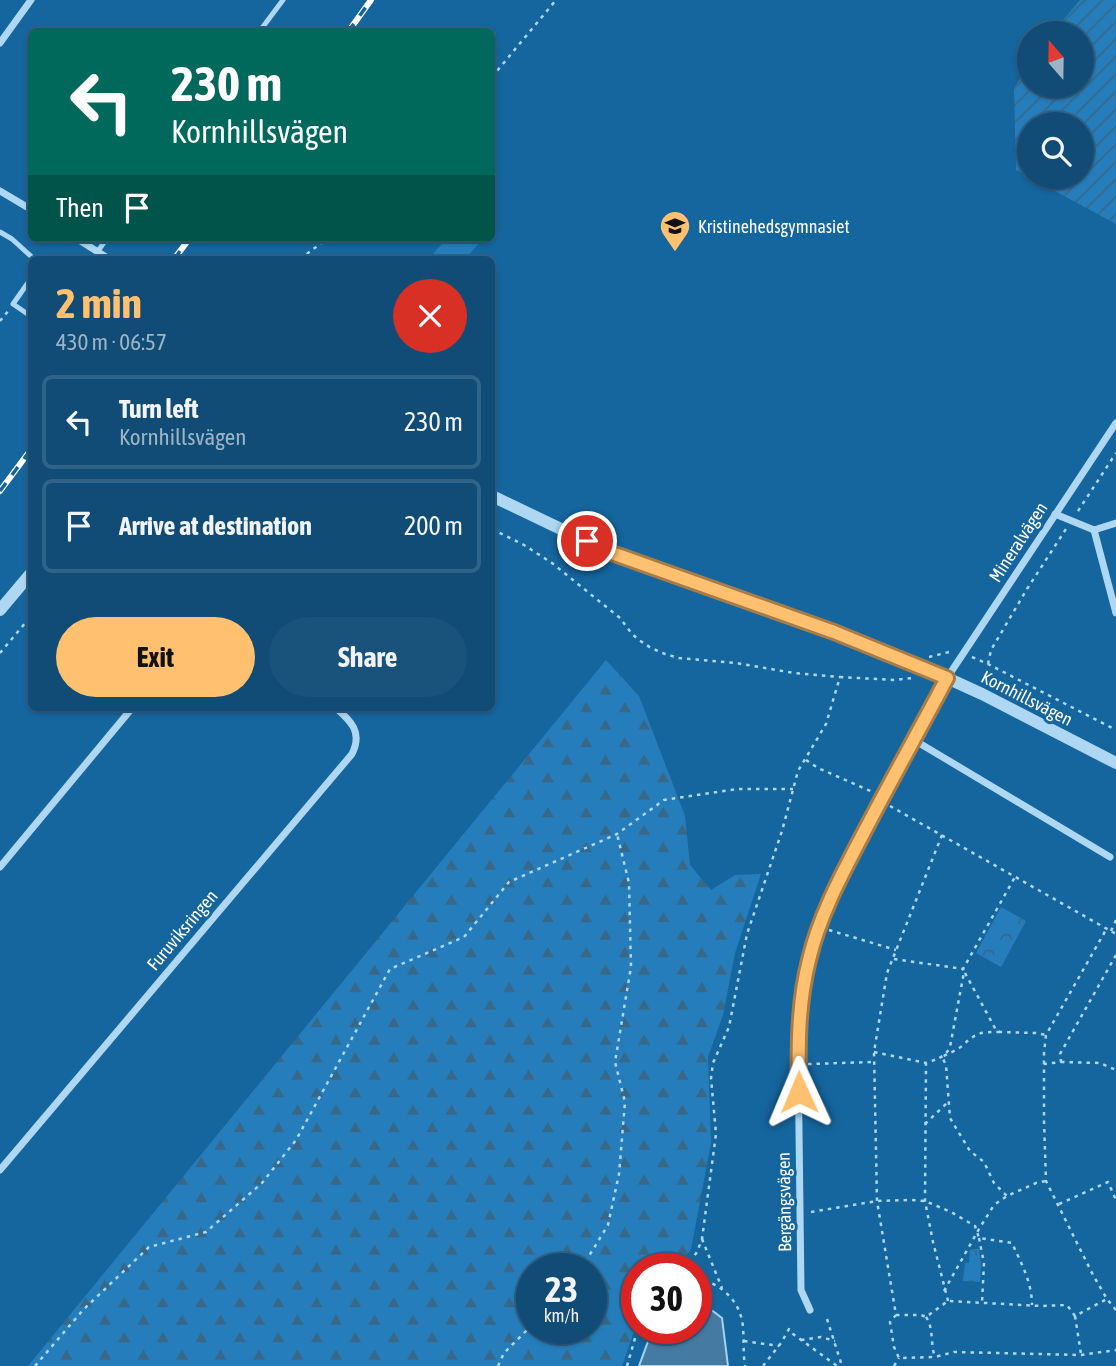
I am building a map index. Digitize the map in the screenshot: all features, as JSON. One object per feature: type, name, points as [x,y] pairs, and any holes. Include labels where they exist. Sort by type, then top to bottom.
[{"type":"street","points":[[0,43],[31,0]]},
{"type":"street","points":[[0,191],[28,208]]},
{"type":"street","points":[[82,242],[104,256]]},
{"type":"street","name":"Mineralvägen","points":[[947,678],[1116,423]]},
{"type":"street","name":"Kornhillsvägen","points":[[495,497],[609,552],[834,632],[947,678],[1116,763]]},
{"type":"street","points":[[1055,514],[1094,530],[1116,523]]},
{"type":"street","points":[[1094,530],[1116,613]]},
{"type":"street","points":[[0,610],[28,577]]},
{"type":"street","name":"Bergängsvägen","points":[[810,1310],[801,1290],[798,1064],[803,985],[819,927],[842,874],[947,678]]},
{"type":"street","points":[[0,867],[130,711]]},
{"type":"street","name":"Furuviksringen","points":[[0,1170],[352,754],[356,743],[355,730],[339,711]]},
{"type":"street","points":[[914,740],[1110,857]]},
{"type":"lane","points":[[263,28],[283,0]]},
{"type":"lane","points":[[0,232],[31,256]]},
{"type":"lane","points":[[97,251],[104,242]]},
{"type":"lane","points":[[28,283],[13,304],[28,314]]},
{"type":"path","points":[[495,73],[556,0]]},
{"type":"path","points":[[304,256],[323,242]]},
{"type":"path","points":[[0,321],[13,304]]},
{"type":"path","points":[[988,664],[991,650],[1015,610],[1116,453]]},
{"type":"path","points":[[495,530],[552,563],[620,618],[639,640],[665,654],[794,673],[907,679],[916,677],[927,657],[954,651],[988,664],[1116,730]]},
{"type":"path","points":[[0,653],[28,620]]},
{"type":"path","points":[[696,1253],[702,1239],[716,1134],[711,1078],[713,1063],[729,1027],[747,933],[782,831],[798,771],[826,724],[840,677]]},
{"type":"path","points":[[805,760],[876,793],[881,801],[1116,934]]},
{"type":"path","points":[[35,1366],[83,1310],[149,1247],[206,1232],[262,1183],[296,1140],[390,969],[464,937],[509,882],[617,834],[664,800],[737,789],[793,789]]},
{"type":"path","points":[[591,1253],[608,1225],[619,1174],[625,1102],[615,1062],[631,967],[629,883],[617,834]]},
{"type":"path","points":[[896,1315],[877,1200],[874,1052],[887,973],[942,835]]},
{"type":"path","points":[[942,1057],[950,1047],[964,971],[1015,877]]},
{"type":"path","points":[[1116,920],[1046,1034],[1044,1042],[1046,1181],[1093,1275],[1116,1310]]},
{"type":"path","points":[[819,927],[896,950]]},
{"type":"path","points":[[1061,1062],[1060,1054],[1116,955]]},
{"type":"path","points":[[892,958],[964,971]]},
{"type":"path","points":[[964,971],[992,1026],[1000,1032]]},
{"type":"path","points":[[874,1052],[926,1063],[963,1045],[973,1035],[988,1032],[1046,1034]]},
{"type":"path","points":[[942,1057],[946,1065],[950,1118],[970,1151],[984,1162],[994,1183],[1007,1196]]},
{"type":"path","points":[[798,1064],[874,1062]]},
{"type":"path","points":[[926,1063],[925,1201],[948,1301]]},
{"type":"path","points":[[1044,1064],[1100,1063],[1116,1070]]},
{"type":"path","points":[[925,1124],[948,1102]]},
{"type":"path","points":[[944,1291],[994,1205],[1007,1196],[1046,1181]]},
{"type":"path","points":[[1058,1204],[1108,1182],[1116,1200]]},
{"type":"path","points":[[800,1214],[877,1200],[925,1201],[970,1221],[978,1231],[984,1264],[982,1303]]},
{"type":"path","points":[[979,1238],[1012,1243],[1032,1291],[1032,1305]]},
{"type":"path","points":[[702,1239],[722,1288]]},
{"type":"path","points":[[712,1283],[729,1294],[741,1315],[745,1366]]},
{"type":"path","points":[[1075,1316],[1107,1299]]},
{"type":"path","points":[[926,1317],[948,1301],[1067,1305],[1075,1316],[1081,1355]]},
{"type":"path","points":[[899,1358],[894,1347],[890,1322],[896,1315],[921,1314],[930,1324],[935,1357]]},
{"type":"path","points":[[827,1319],[840,1366]]},
{"type":"path","points":[[763,1366],[789,1329],[840,1366]]},
{"type":"path","points":[[802,1340],[821,1336],[835,1341]]},
{"type":"path","points":[[743,1340],[779,1346]]},
{"type":"path","points":[[498,1366],[504,1353],[516,1341]]},
{"type":"path","points":[[628,1366],[634,1344]]},
{"type":"path","points":[[899,1358],[935,1357],[954,1352],[1081,1355],[1116,1350]]},
{"type":"path","points":[[894,1366],[899,1358]]},
{"type":"green space","points":[[1080,0],[1116,0],[1116,224],[1051,189],[1094,189],[1094,112],[1017,112],[1016,170],[1014,88],[1017,84],[1017,98],[1094,98],[1094,21],[1062,21]]},
{"type":"green space","points":[[444,242],[480,242],[468,256],[433,254]]},
{"type":"green space","points":[[606,660],[639,696],[685,816],[690,865],[711,890],[735,875],[761,874],[735,953],[723,1015],[708,1057],[711,1143],[691,1249],[688,1253],[621,1253],[621,1344],[630,1344],[622,1366],[28,1366]]},
{"type":"green space","points":[[1001,907],[1026,921],[1001,967],[976,953]]},
{"type":"green space","points":[[970,1249],[979,1249],[980,1282],[963,1281]]},
{"type":"shaded area","points":[[712,1310],[722,1318],[728,1366],[639,1366],[647,1344],[712,1344]]},
{"type":"railway","points":[[351,28],[371,0]]},
{"type":"railway","points":[[176,256],[187,242]]},
{"type":"railway","points":[[0,491],[28,453]]},
{"type":"place","name":"Kristinehedsgymnasiet","points":[[675,253]]},
{"type":"route","points":[[587,541],[609,552],[834,632],[947,678],[842,874],[817,932],[803,985],[800,1011],[799,1092]]}]
